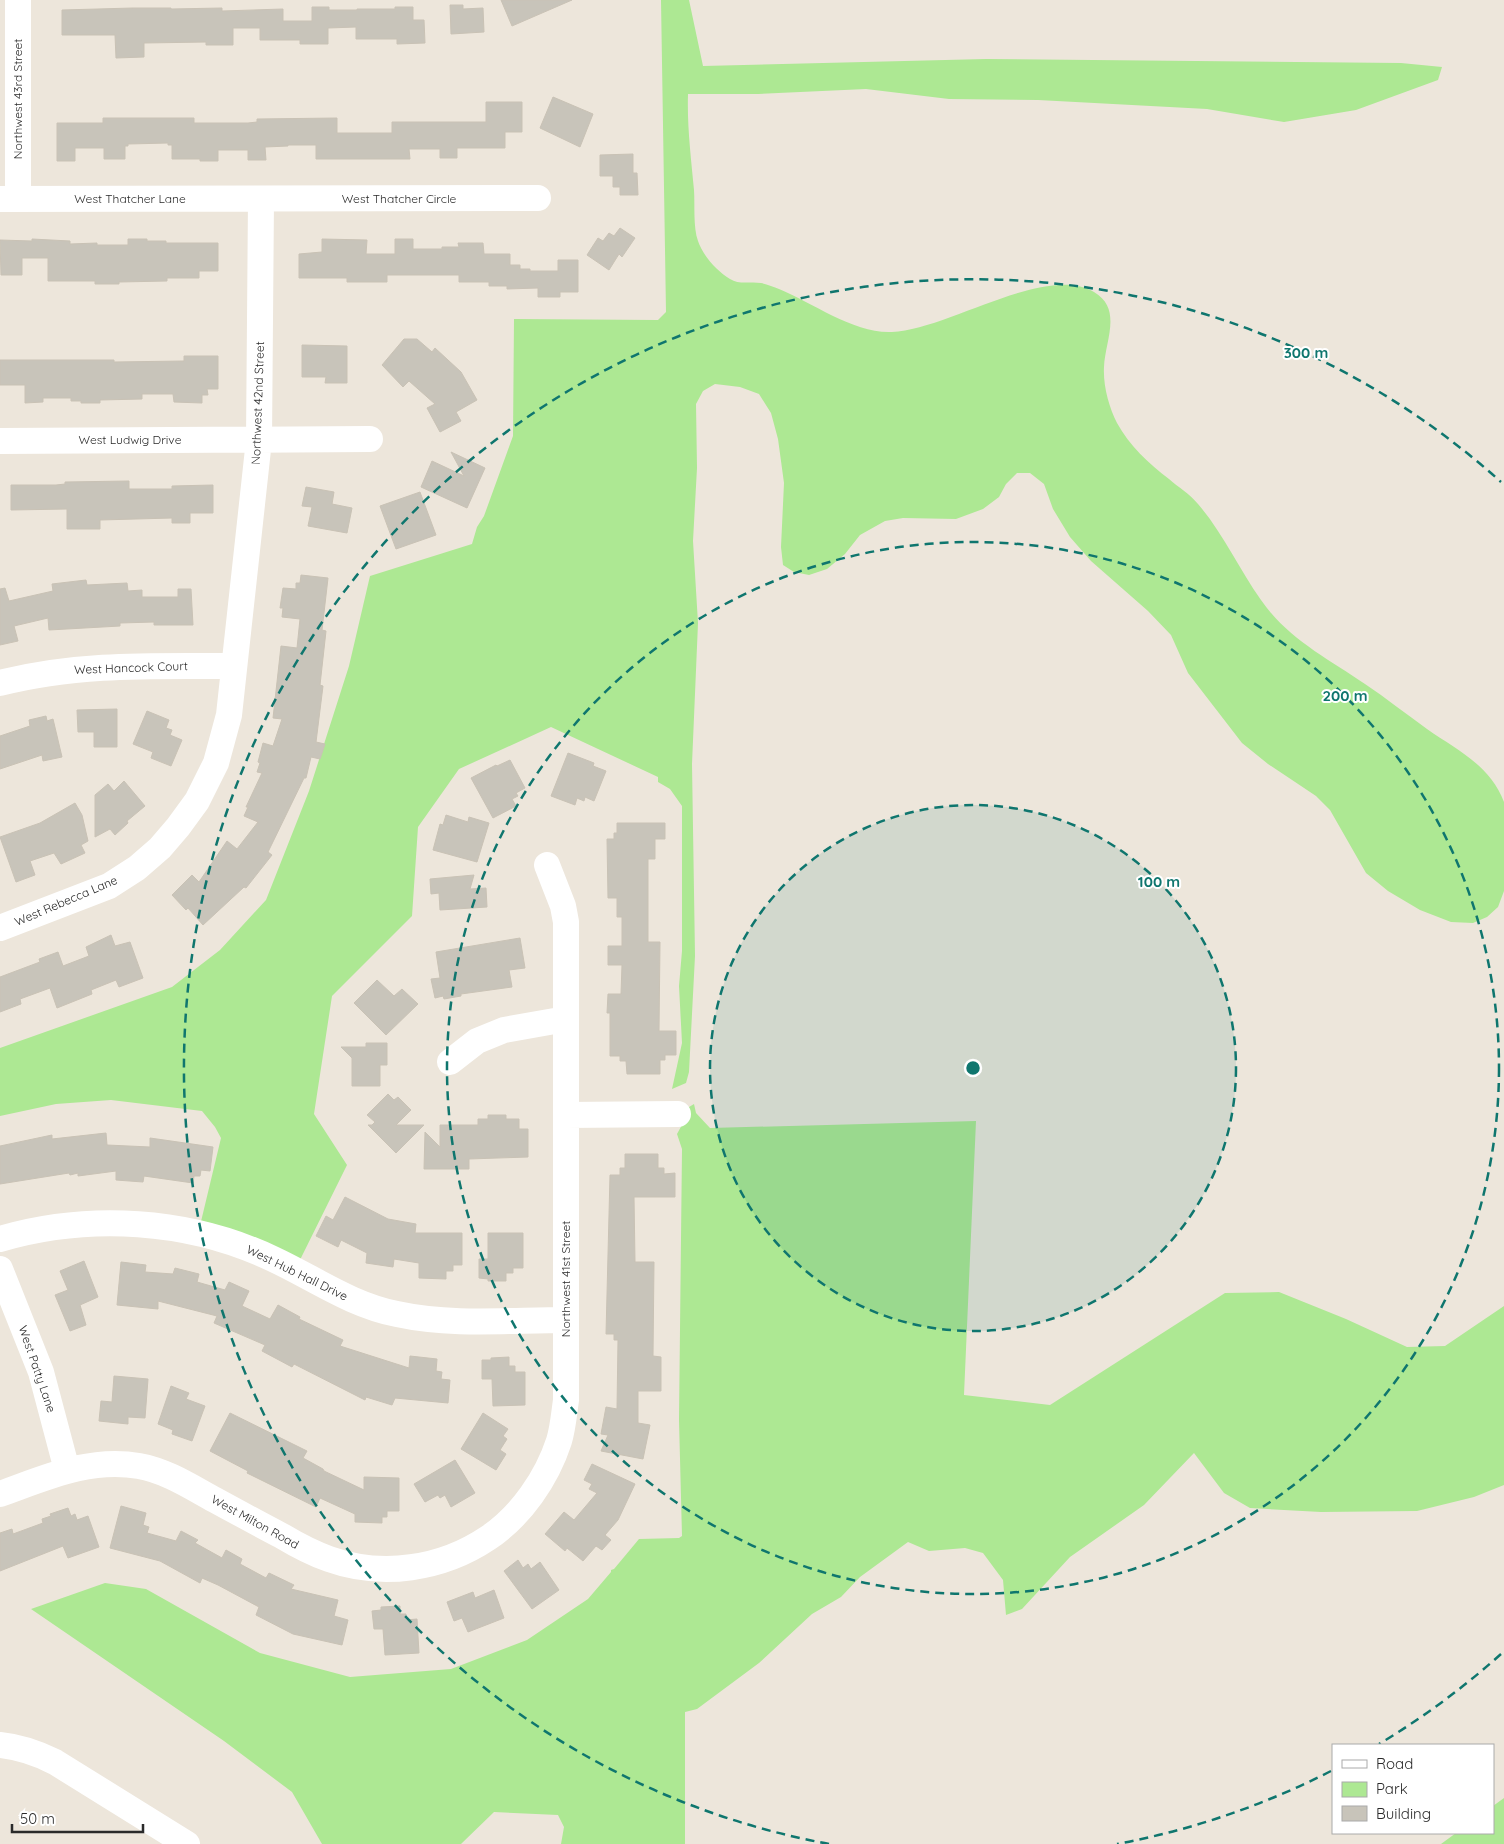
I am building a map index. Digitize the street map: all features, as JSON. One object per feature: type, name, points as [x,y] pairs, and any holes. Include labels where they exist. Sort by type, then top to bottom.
[{"type":"street","name":"Northwest 43rd Street","points":[[9,199],[18,0]]},
{"type":"street","name":"West Thatcher Circle","points":[[261,199],[538,198]]},
{"type":"street","name":"West Thatcher Lane","points":[[9,199],[261,199]]},
{"type":"street","name":"Northwest 42nd Street","points":[[234,666],[259,440],[261,199]]},
{"type":"street","name":"West Ludwig Drive","points":[[0,441],[370,439]]},
{"type":"street","name":"West Hancock Court","points":[[0,683],[60,670],[109,666],[234,666]]},
{"type":"street","name":"West Rebecca Lane","points":[[0,928],[109,886],[137,868],[160,848],[198,801],[216,763],[229,715],[234,666]]},
{"type":"street","name":"Northwest 41st Street","points":[[507,1523],[532,1494],[543,1477],[559,1442],[566,1400],[566,922],[563,906],[547,865]]},
{"type":"street","points":[[450,1062],[477,1041],[504,1030],[566,1019]]},
{"type":"street","points":[[566,1115],[678,1114]]},
{"type":"street","name":"West Hub Hall Drive","points":[[0,1239],[37,1230],[73,1225],[125,1223],[158,1226],[208,1236],[250,1249],[273,1258],[354,1301],[396,1314],[440,1320],[566,1320]]},
{"type":"street","name":"West Patty Lane","points":[[0,1270],[41,1372],[67,1470]]},
{"type":"street","name":"West Milton Road","points":[[0,1494],[67,1470],[93,1465],[118,1464],[140,1466],[175,1478],[309,1551],[341,1563],[376,1569],[413,1567],[446,1558],[480,1543],[507,1523]]},
{"type":"street","points":[[0,1745],[36,1752],[55,1762],[187,1844]]},
{"type":"green space","points":[[661,0],[689,0],[703,66],[986,59],[1401,63],[1442,67],[1438,80],[1356,110],[1284,122],[1207,109],[1038,100],[949,99],[866,89],[758,94],[688,94],[695,223],[696,235],[703,252],[720,272],[730,279],[737,282],[763,283],[849,323],[878,331],[892,332],[915,329],[1023,291],[1050,286],[1074,285],[1094,292],[1103,299],[1108,307],[1110,316],[1104,382],[1111,410],[1122,431],[1147,460],[1198,504],[1215,527],[1261,600],[1283,626],[1309,647],[1373,689],[1472,760],[1490,778],[1504,802],[1504,891],[1498,907],[1487,917],[1473,923],[1451,922],[1420,910],[1388,891],[1366,873],[1330,810],[1316,796],[1268,764],[1242,743],[1188,673],[1171,635],[1148,611],[1091,561],[1070,537],[1053,509],[1044,484],[1030,473],[1017,473],[1006,484],[999,497],[983,509],[956,519],[903,518],[885,521],[860,535],[845,554],[827,569],[809,575],[794,572],[783,565],[781,547],[784,483],[778,439],[771,413],[759,394],[740,387],[715,384],[703,391],[696,404],[697,468],[693,541],[698,623],[692,764],[695,956],[689,1072],[686,1083],[672,1089],[682,1043],[679,986],[682,951],[682,806],[670,789],[658,782],[658,777],[551,727],[459,769],[418,827],[412,916],[332,996],[314,1114],[347,1165],[295,1270],[198,1234],[221,1138],[202,1111],[111,1100],[56,1104],[0,1116],[0,1048],[172,987],[220,950],[266,900],[309,791],[349,666],[370,576],[472,544],[477,527],[484,516],[513,436],[514,319],[658,320],[666,312]]},
{"type":"green space","points":[[694,1104],[696,1113],[710,1128],[976,1121],[964,1395],[1050,1405],[1225,1293],[1279,1292],[1346,1319],[1407,1347],[1445,1346],[1504,1306],[1504,1485],[1474,1497],[1417,1511],[1321,1512],[1250,1508],[1224,1493],[1194,1453],[1144,1505],[1070,1557],[1022,1609],[1006,1615],[1003,1580],[983,1553],[965,1548],[929,1551],[908,1542],[860,1577],[841,1597],[812,1614],[759,1663],[697,1709],[685,1712],[685,1844],[561,1844],[564,1827],[558,1815],[494,1812],[461,1844],[322,1844],[292,1792],[224,1741],[31,1609],[105,1583],[146,1589],[260,1653],[350,1677],[451,1669],[527,1640],[588,1599],[639,1539],[679,1538],[682,1536],[679,1420],[682,1149],[677,1134],[683,1123],[684,1110]]},
{"type":"green space","points":[[1504,1798],[1504,1844],[1441,1844],[1455,1834],[1494,1834],[1494,1805]]},
{"type":"building","points":[[501,0],[572,0],[512,26]]},
{"type":"building","points":[[450,5],[463,5],[463,9],[483,8],[484,32],[451,34]]},
{"type":"building","points":[[312,7],[329,7],[329,10],[357,10],[413,7],[413,20],[424,20],[425,43],[397,44],[397,39],[356,39],[356,27],[328,28],[328,44],[300,44],[300,40],[260,40],[260,28],[233,28],[233,45],[206,45],[206,42],[144,43],[144,57],[116,58],[115,35],[62,35],[62,10],[222,8],[222,11],[283,9],[283,21],[312,21]]},
{"type":"building","points":[[553,97],[593,114],[580,147],[540,128]]},
{"type":"building","points":[[486,102],[522,102],[522,132],[505,132],[505,148],[457,148],[457,158],[440,158],[440,149],[409,149],[410,159],[316,159],[316,145],[288,145],[265,147],[266,160],[248,160],[248,150],[218,150],[218,161],[200,161],[200,159],[172,159],[172,145],[168,145],[168,143],[128,144],[128,146],[125,146],[125,159],[104,159],[104,148],[75,148],[75,161],[57,161],[57,123],[103,123],[103,118],[194,118],[194,123],[248,123],[257,122],[257,119],[337,118],[337,133],[392,133],[392,122],[486,122]]},
{"type":"building","points":[[633,154],[633,173],[637,173],[638,195],[620,195],[620,187],[613,187],[613,176],[600,176],[600,155]]},
{"type":"building","points":[[620,228],[635,238],[622,257],[619,254],[609,270],[587,255],[598,238],[603,241],[609,233],[614,236]]},
{"type":"building","points":[[32,239],[70,241],[70,244],[97,243],[97,245],[128,245],[128,239],[166,241],[166,243],[218,243],[218,271],[199,271],[199,278],[167,278],[167,281],[119,282],[119,284],[95,284],[95,281],[48,281],[48,258],[22,258],[22,275],[1,275],[0,240],[32,241]]},
{"type":"building","points":[[322,239],[367,240],[366,254],[395,254],[395,239],[413,239],[413,249],[442,249],[442,247],[459,247],[458,243],[483,243],[484,254],[510,254],[510,265],[520,265],[520,269],[530,269],[530,271],[558,271],[558,260],[578,260],[578,292],[560,292],[560,297],[538,297],[538,288],[507,289],[507,286],[489,286],[489,282],[459,282],[459,275],[387,275],[387,282],[347,282],[347,278],[299,278],[299,254],[322,252]]},
{"type":"building","points":[[404,339],[417,339],[432,352],[435,348],[461,372],[477,400],[456,412],[461,421],[440,432],[427,408],[435,404],[409,381],[403,387],[382,365]]},
{"type":"building","points":[[302,345],[347,346],[347,383],[325,383],[326,377],[302,377]]},
{"type":"building","points":[[184,356],[218,356],[218,389],[207,389],[208,395],[202,395],[202,403],[174,402],[173,394],[142,394],[142,399],[100,400],[100,403],[81,403],[81,401],[71,401],[71,398],[43,398],[43,402],[25,403],[25,385],[0,385],[0,360],[184,361]]},
{"type":"building","points":[[451,452],[485,468],[467,508],[421,487],[432,461],[464,476]]},
{"type":"building","points":[[129,481],[129,489],[172,489],[172,486],[213,485],[213,513],[190,513],[190,523],[172,523],[172,518],[100,520],[100,529],[67,529],[67,509],[11,510],[11,485],[56,485],[65,484],[65,482]]},
{"type":"building","points":[[306,487],[334,492],[332,504],[352,508],[347,533],[308,526],[312,507],[302,506]]},
{"type":"building","points":[[420,492],[436,535],[396,549],[380,506]]},
{"type":"building","points":[[301,575],[328,578],[322,630],[326,631],[320,685],[323,686],[316,742],[325,744],[320,759],[311,757],[306,778],[304,778],[268,852],[272,855],[246,888],[244,887],[203,925],[188,908],[186,910],[172,895],[192,875],[199,882],[227,841],[237,849],[258,822],[244,816],[248,807],[246,807],[262,773],[257,772],[263,743],[273,746],[282,719],[273,718],[281,646],[297,648],[300,619],[282,617],[283,608],[280,608],[283,588],[296,589],[296,583],[300,583]]},
{"type":"building","points":[[86,580],[87,585],[127,583],[128,591],[142,590],[142,597],[178,597],[178,589],[191,589],[193,625],[154,625],[154,622],[120,623],[120,626],[49,630],[48,618],[14,626],[18,641],[0,645],[0,589],[5,588],[9,601],[53,591],[52,584]]},
{"type":"building","points":[[117,709],[117,747],[94,747],[94,732],[78,732],[77,710]]},
{"type":"building","points":[[147,711],[169,720],[166,728],[172,730],[170,735],[182,740],[171,766],[151,758],[153,752],[133,744]]},
{"type":"building","points":[[46,716],[47,721],[53,719],[62,757],[43,761],[42,755],[0,769],[0,736],[30,726],[29,720]]},
{"type":"building","points":[[568,753],[594,763],[593,766],[606,771],[594,801],[585,797],[584,801],[577,798],[575,805],[551,796]]},
{"type":"building","points":[[510,760],[525,788],[516,793],[518,796],[512,799],[516,806],[493,818],[471,778]]},
{"type":"building","points":[[124,781],[145,806],[127,821],[128,823],[115,835],[110,829],[95,837],[95,795],[108,784],[114,791]]},
{"type":"building","points":[[75,803],[82,815],[88,841],[81,845],[85,853],[61,864],[54,853],[30,861],[35,875],[16,882],[0,837],[40,823]]},
{"type":"building","points":[[446,815],[468,822],[469,817],[489,823],[477,862],[433,850],[440,824],[443,825]]},
{"type":"building","points":[[617,823],[665,823],[665,839],[655,839],[655,859],[648,859],[648,942],[660,942],[659,1031],[676,1031],[676,1055],[665,1055],[665,1060],[660,1060],[660,1074],[627,1074],[626,1061],[620,1061],[620,1056],[610,1056],[610,1013],[607,1013],[608,994],[621,994],[622,965],[608,965],[608,946],[622,946],[622,917],[617,917],[617,898],[608,898],[607,839],[614,839],[614,833],[617,833]]},
{"type":"building","points":[[474,875],[470,889],[486,888],[487,907],[440,910],[439,893],[431,894],[430,879]]},
{"type":"building","points":[[111,935],[115,946],[130,942],[143,978],[119,987],[116,980],[91,990],[92,994],[57,1008],[50,988],[20,999],[21,1004],[0,1012],[0,977],[40,962],[39,959],[58,952],[63,966],[89,956],[86,947]]},
{"type":"building","points":[[520,938],[525,968],[509,970],[512,987],[461,994],[461,996],[444,999],[443,996],[435,998],[431,979],[440,978],[436,952]]},
{"type":"building","points":[[377,980],[394,996],[402,989],[418,1004],[386,1035],[354,1003]]},
{"type":"building","points":[[366,1043],[387,1043],[387,1065],[380,1065],[380,1086],[352,1086],[352,1058],[341,1047],[366,1047]]},
{"type":"building","points":[[388,1094],[394,1100],[398,1097],[411,1110],[396,1125],[424,1125],[396,1153],[368,1125],[372,1125],[375,1122],[367,1115]]},
{"type":"building","points":[[488,1115],[506,1115],[506,1119],[519,1119],[519,1129],[528,1129],[528,1157],[469,1159],[469,1169],[424,1169],[425,1132],[440,1147],[440,1125],[478,1125],[478,1119],[488,1119]]},
{"type":"building","points":[[106,1133],[107,1145],[150,1147],[150,1138],[213,1147],[210,1171],[201,1170],[200,1176],[194,1176],[193,1183],[144,1176],[143,1182],[116,1180],[116,1171],[78,1176],[78,1173],[70,1175],[69,1173],[0,1184],[0,1146],[52,1135],[52,1139]]},
{"type":"building","points":[[625,1154],[658,1154],[658,1168],[664,1168],[664,1174],[675,1173],[675,1197],[634,1197],[635,1262],[654,1262],[653,1356],[661,1357],[661,1391],[638,1391],[638,1423],[650,1425],[643,1459],[601,1451],[608,1435],[601,1434],[606,1407],[617,1409],[618,1340],[614,1340],[614,1334],[606,1334],[610,1175],[620,1175],[620,1168],[625,1168]]},
{"type":"building","points":[[345,1197],[388,1219],[416,1224],[415,1233],[462,1233],[462,1265],[453,1265],[453,1271],[446,1271],[446,1279],[419,1278],[419,1263],[394,1259],[393,1267],[366,1263],[367,1253],[341,1240],[338,1247],[316,1236],[326,1216],[333,1220]]},
{"type":"building","points":[[488,1233],[523,1233],[523,1268],[513,1268],[513,1273],[506,1273],[506,1281],[488,1281],[488,1279],[479,1278],[479,1259],[488,1259]]},
{"type":"building","points":[[84,1261],[98,1297],[80,1305],[86,1325],[70,1331],[55,1295],[68,1290],[60,1271]]},
{"type":"building","points":[[121,1262],[146,1265],[145,1272],[173,1274],[175,1268],[199,1274],[197,1282],[225,1290],[229,1282],[249,1291],[242,1306],[270,1319],[278,1305],[300,1317],[299,1319],[343,1340],[340,1346],[409,1368],[410,1356],[437,1359],[436,1371],[442,1372],[441,1379],[450,1380],[448,1403],[395,1398],[392,1405],[366,1397],[365,1400],[294,1364],[292,1367],[262,1351],[265,1345],[214,1323],[217,1316],[158,1301],[158,1309],[117,1305]]},
{"type":"building","points":[[509,1357],[509,1366],[515,1366],[515,1372],[525,1372],[525,1405],[493,1406],[492,1379],[482,1379],[482,1360]]},
{"type":"building","points":[[114,1376],[148,1379],[145,1418],[128,1417],[128,1424],[99,1421],[101,1401],[112,1402]]},
{"type":"building","points":[[171,1386],[189,1393],[186,1399],[205,1406],[192,1441],[172,1434],[173,1430],[158,1424]]},
{"type":"building","points":[[230,1413],[307,1451],[303,1458],[324,1471],[364,1490],[364,1477],[399,1478],[399,1511],[387,1511],[387,1517],[382,1517],[382,1523],[355,1522],[355,1514],[320,1498],[316,1507],[247,1473],[248,1471],[210,1451]]},
{"type":"building","points":[[483,1413],[508,1429],[503,1436],[507,1439],[500,1450],[506,1454],[496,1470],[461,1449]]},
{"type":"building","points":[[455,1460],[475,1493],[451,1507],[445,1495],[440,1498],[438,1495],[425,1502],[414,1484]]},
{"type":"building","points":[[592,1464],[635,1484],[618,1520],[605,1535],[611,1540],[602,1550],[596,1546],[583,1561],[567,1548],[565,1551],[545,1534],[564,1512],[574,1520],[597,1493],[589,1489],[592,1484],[584,1480]]},
{"type":"building","points":[[121,1506],[146,1513],[143,1525],[149,1527],[147,1533],[176,1541],[181,1531],[198,1540],[195,1543],[222,1558],[226,1550],[242,1559],[240,1564],[266,1578],[269,1573],[294,1585],[291,1589],[338,1600],[334,1616],[348,1620],[342,1645],[293,1634],[256,1615],[259,1607],[218,1585],[202,1578],[200,1583],[160,1561],[110,1548]]},
{"type":"building","points":[[68,1508],[71,1516],[75,1514],[77,1520],[88,1516],[99,1547],[68,1558],[63,1546],[0,1571],[0,1533],[12,1529],[13,1534],[43,1523],[42,1519],[51,1516],[50,1514]]},
{"type":"building","points":[[518,1560],[523,1568],[528,1564],[531,1569],[540,1562],[559,1590],[532,1609],[504,1571]]},
{"type":"building","points":[[494,1590],[504,1618],[468,1632],[462,1618],[454,1621],[447,1602],[473,1592],[475,1598]]},
{"type":"building","points":[[400,1606],[400,1614],[406,1614],[406,1620],[417,1619],[419,1653],[385,1655],[383,1629],[374,1629],[372,1611],[381,1610],[381,1607]]}]
